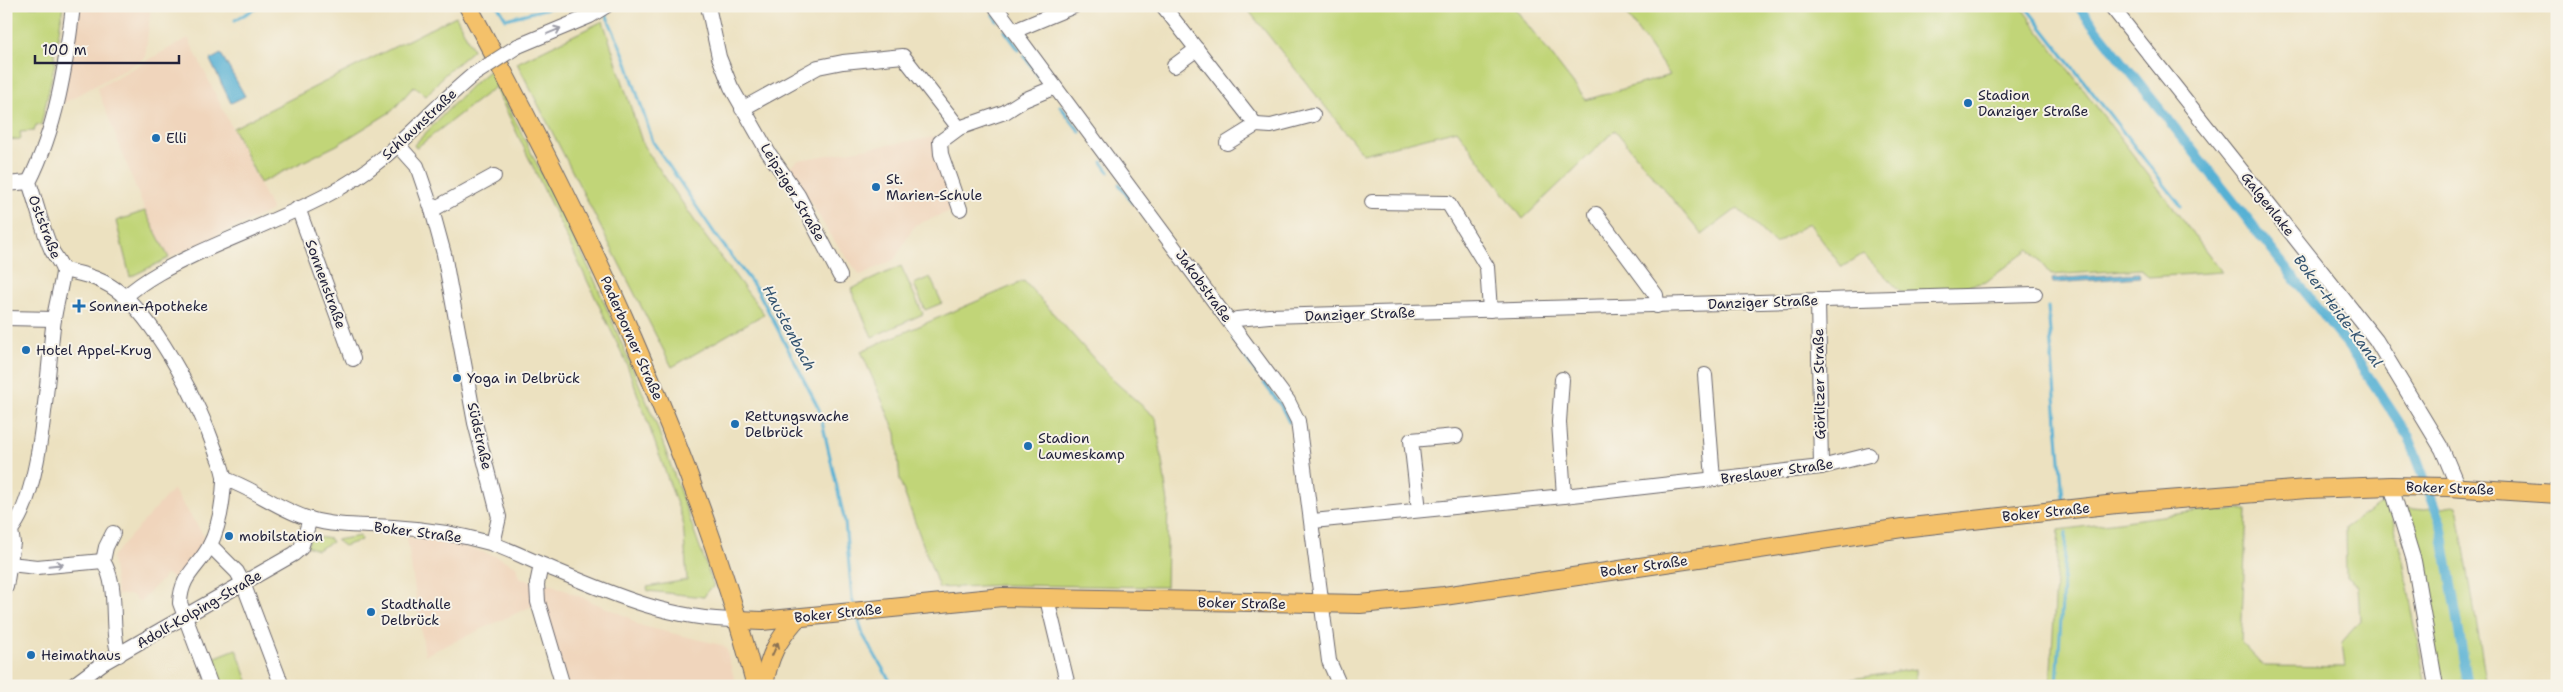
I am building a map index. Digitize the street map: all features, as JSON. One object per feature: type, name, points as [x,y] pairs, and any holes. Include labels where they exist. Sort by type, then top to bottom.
[{"type":"main road","name":"Paderborner Straße","points":[[468,6],[557,175],[627,326],[687,470],[738,620],[756,686]]},
{"type":"main road","name":"Boker Straße","points":[[738,620],[762,621],[797,618],[1002,597],[1324,605],[1360,604],[1444,596],[1902,528],[2077,508],[2307,489],[2394,486],[2453,487],[2557,494]]},
{"type":"main road","points":[[764,686],[772,653],[779,639],[797,618]]},
{"type":"street","name":"Oststraße","points":[[9,533],[17,522],[26,501],[34,469],[41,431],[54,319],[63,270],[51,248],[28,182],[39,162],[61,83],[73,6]]},
{"type":"street","name":"Leipziger Straße","points":[[708,6],[719,57],[742,109],[798,195],[840,276]]},
{"type":"street","name":"Jakobstraße","points":[[995,6],[1231,323],[1288,401],[1298,420],[1324,605],[1329,661],[1340,686]]},
{"type":"street","points":[[1014,31],[1074,6]]},
{"type":"street","points":[[1163,6],[1256,125]]},
{"type":"street","name":"Galgenlake","points":[[2111,6],[2376,340],[2442,449],[2453,487]]},
{"type":"street","name":"Schlaunstraße","points":[[125,297],[146,280],[353,180],[399,146],[473,75],[518,46],[601,9]]},
{"type":"street","points":[[1174,66],[1197,49]]},
{"type":"street","points":[[742,109],[818,68],[843,62],[903,56],[959,128]]},
{"type":"street","points":[[960,208],[939,145],[959,128],[1005,112],[1024,100],[1055,87]]},
{"type":"street","points":[[1227,143],[1256,125],[1271,126],[1313,115]]},
{"type":"street","name":"Südstraße","points":[[399,146],[417,166],[444,254],[475,423],[499,517],[493,544]]},
{"type":"street","points":[[432,210],[494,176]]},
{"type":"street","points":[[6,184],[28,182]]},
{"type":"street","points":[[1372,202],[1448,203],[1487,267],[1490,310]]},
{"type":"street","name":"Sonnenstraße","points":[[298,208],[353,359]]},
{"type":"street","points":[[1596,214],[1656,295],[1657,306]]},
{"type":"street","points":[[63,270],[100,280],[125,297],[164,348],[195,402],[211,436],[225,479],[219,517],[210,545],[186,576],[181,590],[180,602],[211,686]]},
{"type":"street","name":"Danziger Straße","points":[[1231,323],[1237,319],[1269,316],[2035,294]]},
{"type":"street","name":"Görlitzer Straße","points":[[1818,300],[1821,467]]},
{"type":"street","points":[[6,318],[54,319]]},
{"type":"street","name":"Breslauer Straße","points":[[1705,375],[1713,479]]},
{"type":"street","points":[[1562,379],[1560,422],[1564,496]]},
{"type":"street","points":[[1419,510],[1411,440],[1456,436]]},
{"type":"street","name":"Breslauer Straße","points":[[1313,521],[1564,496],[1821,467],[1869,455]]},
{"type":"street","name":"Boker Straße","points":[[225,479],[245,487],[270,504],[310,519],[334,524],[435,530],[493,544],[662,611],[708,620],[738,620]]},
{"type":"street","points":[[2394,486],[2414,561],[2436,686]]},
{"type":"street","name":"Adolf-Kolping-Straße","points":[[72,686],[104,663],[185,618],[301,548],[310,519]]},
{"type":"street","points":[[6,587],[13,543],[9,533]]},
{"type":"street","points":[[102,561],[114,533]]},
{"type":"street","points":[[210,545],[237,572],[282,686]]},
{"type":"street","points":[[10,564],[37,567],[102,561]]},
{"type":"street","points":[[102,561],[110,571],[115,618],[114,640],[119,655]]},
{"type":"street","points":[[541,564],[537,584],[538,602],[563,686]]},
{"type":"street","points":[[1047,599],[1068,686]]},
{"type":"shaded area","points":[[78,6],[151,6],[145,58],[62,104]]},
{"type":"shaded area","points":[[188,38],[272,210],[169,258],[145,211],[97,88]]},
{"type":"shaded area","name":"St. Marien-Schule","points":[[934,137],[956,209],[915,225],[894,260],[860,275],[830,235],[790,166],[799,160]]},
{"type":"shaded area","points":[[173,489],[204,536],[200,549],[174,579],[167,574],[140,602],[132,595],[117,595],[112,557]]},
{"type":"shaded area","points":[[407,538],[450,542],[498,557],[516,566],[521,579],[550,584],[628,617],[638,625],[721,645],[726,648],[736,686],[568,686],[543,605],[532,606],[425,655]]},
{"type":"green space","points":[[6,6],[63,6],[57,44],[53,45],[55,63],[41,125],[36,125],[34,131],[20,132],[21,139],[6,140]]},
{"type":"green space","points":[[1245,6],[1513,6],[1586,100],[1670,75],[1620,6],[2020,6],[2222,272],[2148,277],[2142,269],[2051,275],[2029,249],[1986,282],[1958,288],[1903,294],[1863,254],[1842,267],[1809,223],[1775,244],[1738,208],[1702,235],[1615,130],[1523,219],[1457,130],[1363,154]]},
{"type":"green space","points":[[456,16],[473,50],[444,75],[426,96],[414,86],[392,111],[337,145],[260,183],[233,128]]},
{"type":"green space","points":[[603,21],[643,145],[705,236],[764,314],[672,367],[517,63]]},
{"type":"green space","points":[[490,70],[592,274],[655,421],[714,587],[709,589],[704,597],[648,591],[647,587],[687,580],[683,521],[626,362],[495,87],[416,148],[414,145],[471,86]]},
{"type":"green space","points":[[145,211],[169,258],[130,277],[116,221]]},
{"type":"green space","points":[[901,266],[923,314],[872,337],[851,289]]},
{"type":"green space","points":[[930,277],[942,303],[925,310],[914,284]]},
{"type":"green space","name":"Stadion Laumeskamp","points":[[1024,281],[1113,380],[1156,418],[1168,503],[1166,587],[1002,585],[939,588],[900,481],[896,433],[861,351]]},
{"type":"green space","points":[[2383,502],[2389,504],[2403,561],[2426,686],[2050,686],[2059,530],[2199,511],[2247,510],[2241,642],[2264,666],[2345,667],[2342,642],[2360,621],[2358,586],[2346,577],[2345,528]]},
{"type":"green space","points":[[2457,506],[2487,686],[2439,686],[2403,508],[2425,510]]},
{"type":"green space","points":[[311,536],[330,539],[332,542],[317,550],[307,546]]},
{"type":"green space","points":[[360,536],[361,540],[344,546],[336,540]]},
{"type":"green space","points":[[236,649],[250,686],[221,686],[211,659]]},
{"type":"green space","points":[[1916,669],[1916,686],[1807,686]]},
{"type":"water","points":[[221,54],[245,96],[231,103],[210,60]]},
{"type":"water","points":[[2139,273],[2140,277],[2053,283],[2052,279]]},
{"type":"waterway","points":[[235,20],[260,6]]},
{"type":"waterway","points":[[498,6],[506,19],[556,6]]},
{"type":"waterway","points":[[2025,6],[2181,206]]},
{"type":"waterway","name":"Boker-Heide-Kanal","points":[[2078,6],[2348,346],[2409,437],[2441,524],[2468,686]]},
{"type":"waterway","name":"Haustenbach","points":[[605,12],[625,57],[653,142],[715,234],[758,291],[819,409],[845,522],[852,598],[855,607]]},
{"type":"waterway","points":[[993,15],[997,21]]},
{"type":"waterway","points":[[1005,31],[1019,50]]},
{"type":"waterway","points":[[1024,56],[1040,78]]},
{"type":"waterway","points":[[1060,106],[1080,132]]},
{"type":"waterway","points":[[1102,162],[1109,172]]},
{"type":"waterway","points":[[1119,184],[1132,202]]},
{"type":"waterway","points":[[2048,307],[2063,499]]},
{"type":"waterway","points":[[1233,339],[1258,375]]},
{"type":"waterway","points":[[1264,383],[1281,406],[1289,422]]},
{"type":"waterway","points":[[2057,686],[2066,533]]},
{"type":"waterway","name":"Haustenbach","points":[[858,618],[863,635],[893,686]]},
{"type":"place","name":"Stadion Danziger Straße","points":[[1968,103]]},
{"type":"place","name":"Elli","points":[[156,138]]},
{"type":"place","name":"St. Marien-Schule","points":[[876,187]]},
{"type":"place","name":"Sonnen-Apotheke","points":[[79,306]]},
{"type":"place","name":"Hotel Appel-Krug","points":[[26,350]]},
{"type":"place","name":"Yoga in Delbrück","points":[[457,378]]},
{"type":"place","name":"Rettungswache Delbrück","points":[[735,424]]},
{"type":"place","name":"Stadion Laumeskamp","points":[[1028,446]]},
{"type":"place","name":"mobilstation","points":[[229,536]]},
{"type":"place","name":"Stadthalle Delbrück","points":[[371,612]]},
{"type":"place","name":"Heimathaus","points":[[31,655]]}]
